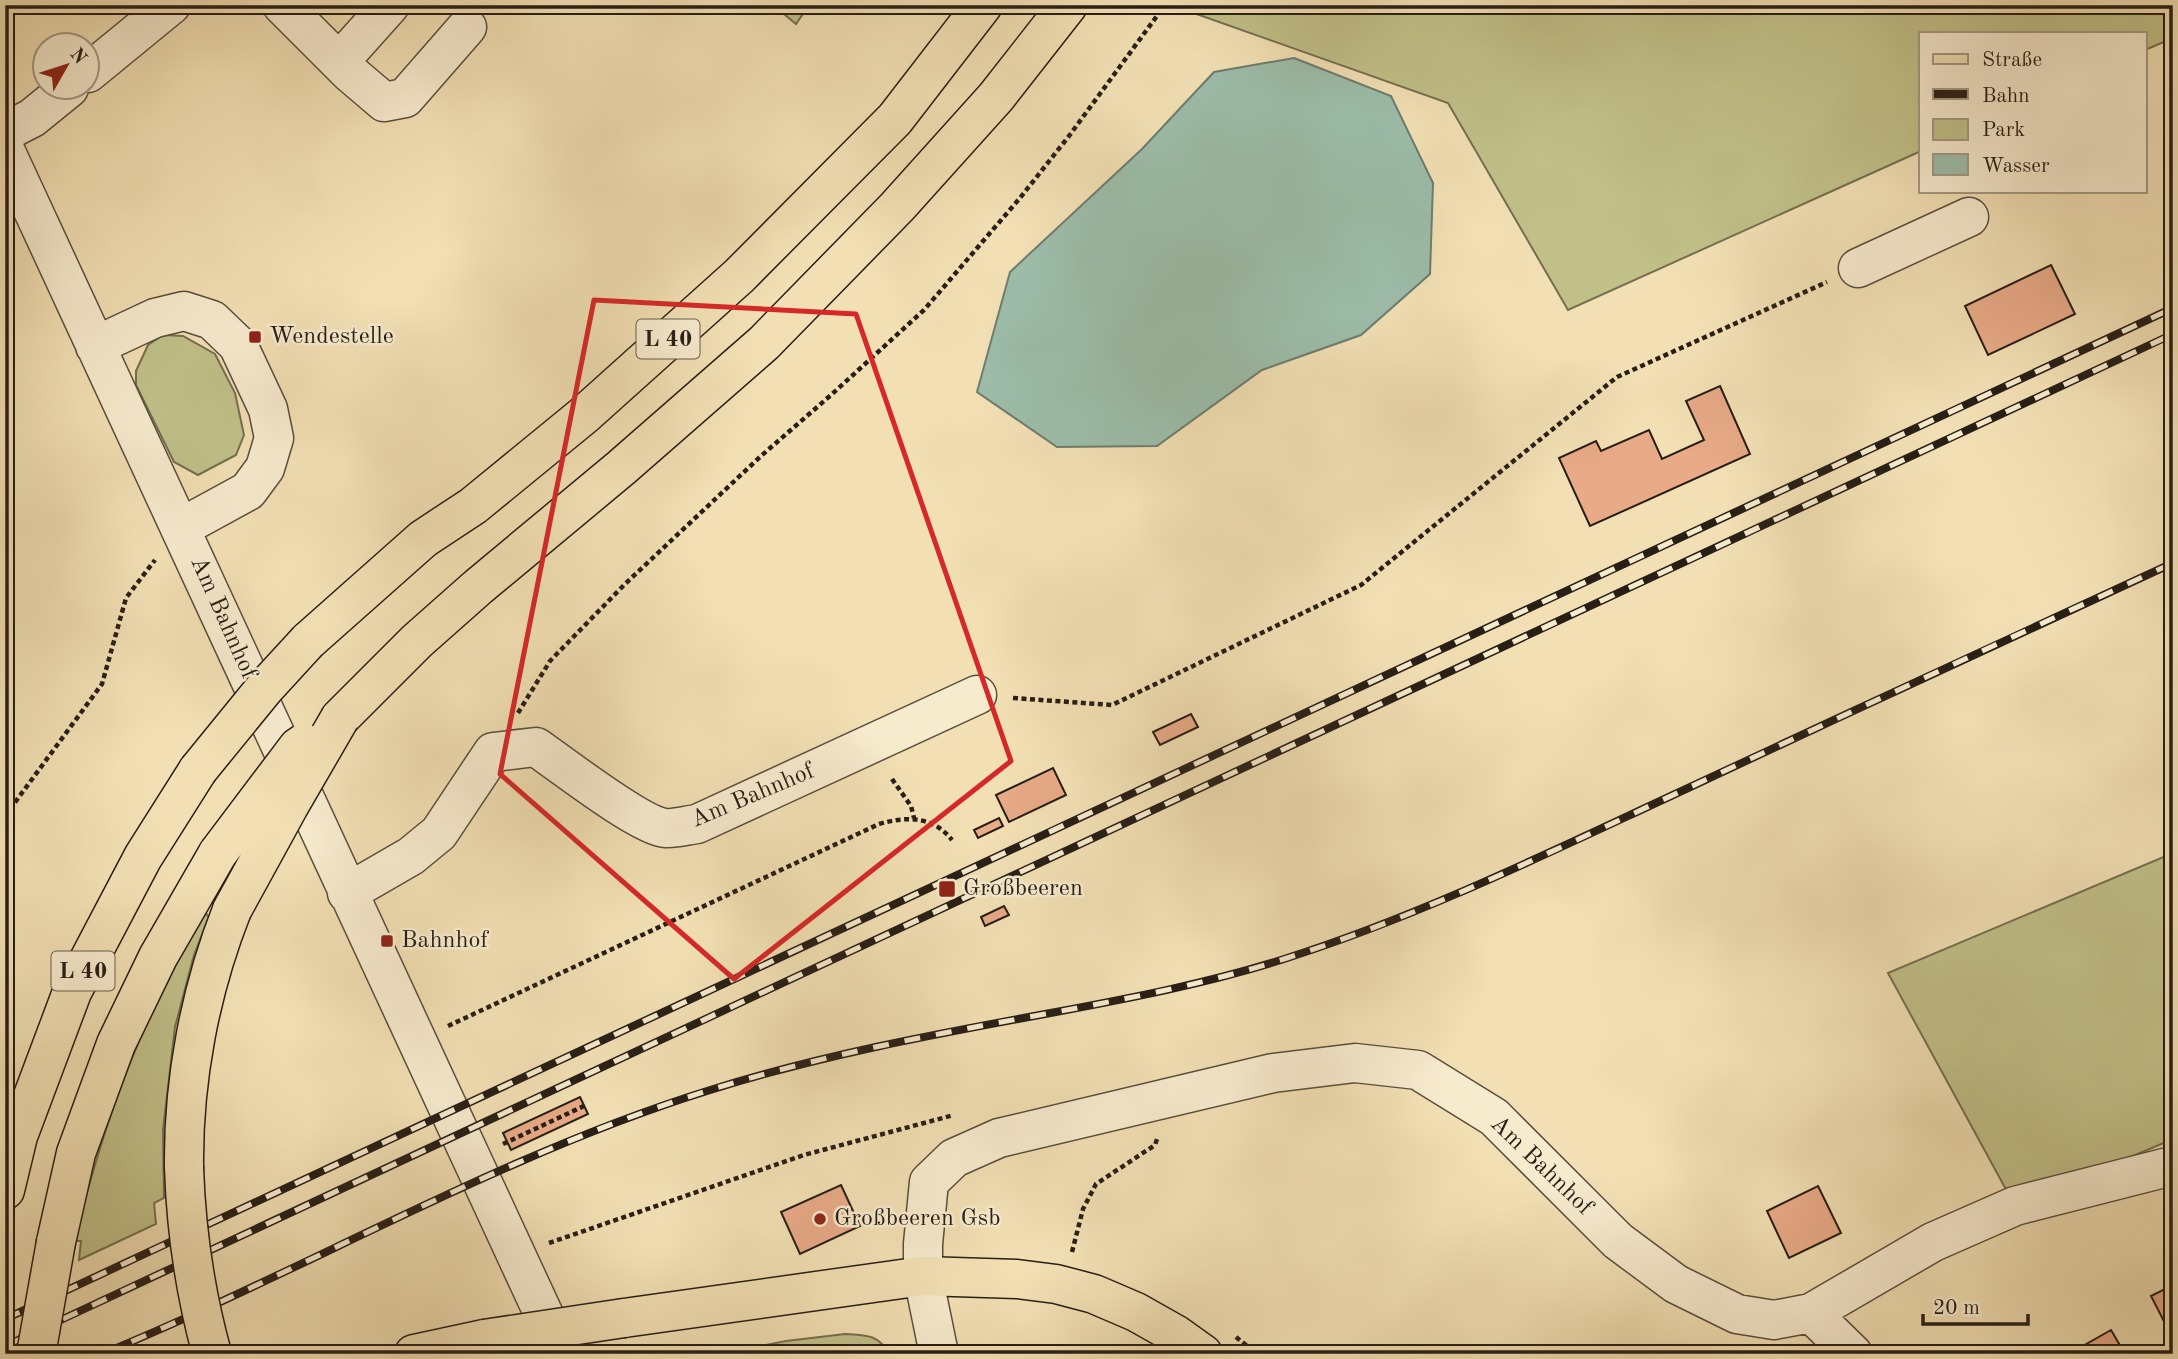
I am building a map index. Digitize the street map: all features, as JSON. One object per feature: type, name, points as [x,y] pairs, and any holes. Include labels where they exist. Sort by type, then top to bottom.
[{"type":"main road","name":"L 40","points":[[5,1190],[18,1136],[72,992],[143,857],[198,770],[264,689],[307,641],[423,539],[473,506],[583,416],[739,276],[895,118],[984,5]]},
{"type":"main road","name":"L 40","points":[[212,1354],[192,1263],[185,1198],[184,1121],[196,1034],[218,946],[232,911],[340,718],[417,641],[478,587],[621,468],[764,343],[906,197],[996,97],[1068,5]]},
{"type":"main road","points":[[36,1354],[47,1284],[76,1153],[117,1044],[158,957],[218,853],[298,747],[340,718]]},
{"type":"main road","points":[[414,1354],[484,1339],[923,1276],[1017,1279],[1056,1284],[1136,1312],[1203,1354]]},
{"type":"street","points":[[102,62],[171,5]]},
{"type":"street","points":[[282,5],[384,102],[405,98],[467,27]]},
{"type":"street","points":[[339,62],[390,5]]},
{"type":"street","points":[[5,132],[32,118],[52,102]]},
{"type":"street","name":"Am Bahnhof","points":[[5,150],[182,527],[347,892],[562,1354]]},
{"type":"street","points":[[1858,268],[1969,218]]},
{"type":"street","points":[[95,346],[155,317],[184,311],[212,320],[238,345],[268,408],[274,438],[265,468],[248,491],[182,527]]},
{"type":"street","name":"Am Bahnhof","points":[[493,752],[536,747],[632,813],[664,828],[697,824],[977,695]]},
{"type":"street","points":[[347,892],[411,856],[439,833],[493,752]]},
{"type":"street","name":"Am Bahnhof","points":[[939,1354],[923,1276],[923,1244],[929,1182],[954,1158],[999,1138],[1273,1073],[1355,1063],[1418,1070],[1494,1117],[1618,1241],[1676,1284],[1737,1314],[1774,1320],[1811,1313],[1933,1242],[2015,1206],[2172,1166]]},
{"type":"street","points":[[1811,1313],[1853,1354]]},
{"type":"path","points":[[493,752],[550,662],[625,584],[761,456],[924,310],[1061,147],[1165,5]]},
{"type":"path","points":[[977,695],[1112,705],[1361,585],[1617,377],[1858,268]]},
{"type":"path","points":[[5,817],[102,684],[126,598],[182,527]]},
{"type":"path","points":[[892,779],[911,806],[914,818]]},
{"type":"path","points":[[447,1026],[864,830],[892,821],[914,818],[934,825],[953,840]]},
{"type":"path","points":[[1072,1253],[1083,1209],[1096,1184],[1155,1145],[1163,1123],[1156,1102]]},
{"type":"path","points":[[501,1145],[586,1105]]},
{"type":"path","points":[[548,1243],[804,1155],[961,1113]]},
{"type":"highlighted area","points":[[594,300],[856,314],[1011,761],[734,979],[500,774]]},
{"type":"green space","points":[[773,5],[809,5],[796,24]]},
{"type":"green space","points":[[1171,5],[2173,5],[2173,38],[2146,50],[2146,32],[1919,32],[1919,152],[1568,310],[1448,103]]},
{"type":"green space","points":[[163,335],[183,336],[215,354],[235,393],[244,435],[236,455],[198,475],[174,462],[136,385],[136,371],[148,345]]},
{"type":"green space","points":[[2173,853],[2173,1139],[2015,1206],[1888,973]]},
{"type":"green space","points":[[203,910],[209,917],[194,955],[175,1027],[163,1130],[164,1198],[154,1203],[156,1224],[79,1260],[81,1241],[73,1241],[118,1093],[152,1011]]},
{"type":"green space","points":[[845,1334],[865,1335],[876,1339],[888,1354],[720,1354],[786,1341]]},
{"type":"water","points":[[1294,58],[1391,96],[1433,183],[1430,274],[1361,335],[1262,370],[1157,446],[1057,447],[977,392],[1010,272],[1142,149],[1214,72]]},
{"type":"building","points":[[2051,265],[2075,314],[1988,355],[1965,306]]},
{"type":"building","points":[[1720,386],[1750,454],[1590,526],[1559,458],[1596,441],[1601,451],[1649,430],[1662,459],[1704,440],[1686,401]]},
{"type":"building","points":[[1191,714],[1198,727],[1160,745],[1153,732]]},
{"type":"building","points":[[1053,768],[1066,795],[1009,822],[996,795]]},
{"type":"building","points":[[999,818],[1003,826],[978,838],[974,830]]},
{"type":"building","points":[[1004,906],[1009,915],[985,926],[981,917]]},
{"type":"building","points":[[580,1097],[588,1114],[511,1150],[503,1133]]},
{"type":"building","name":"Großbeeren Gsb","points":[[841,1185],[860,1226],[800,1254],[781,1212]]},
{"type":"building","points":[[1818,1186],[1841,1233],[1789,1258],[1767,1211]]},
{"type":"building","points":[[2173,1285],[2173,1339],[2151,1296]]},
{"type":"building","points":[[2111,1330],[2125,1354],[2087,1354],[2083,1346]]},
{"type":"railway","points":[[5,1319],[2173,308]]},
{"type":"railway","points":[[5,1346],[2173,334]]},
{"type":"railway","points":[[102,1354],[177,1322],[477,1181],[629,1118],[707,1091],[874,1047],[1195,983],[1255,968],[1336,942],[1537,858],[2173,563]]},
{"type":"place","name":"Wendestelle","points":[[255,337]]},
{"type":"place","name":"Großbeeren","points":[[947,889]]},
{"type":"place","name":"Bahnhof","points":[[387,941]]},
{"type":"place","name":"Großbeeren Gsb","points":[[820,1219]]}]
